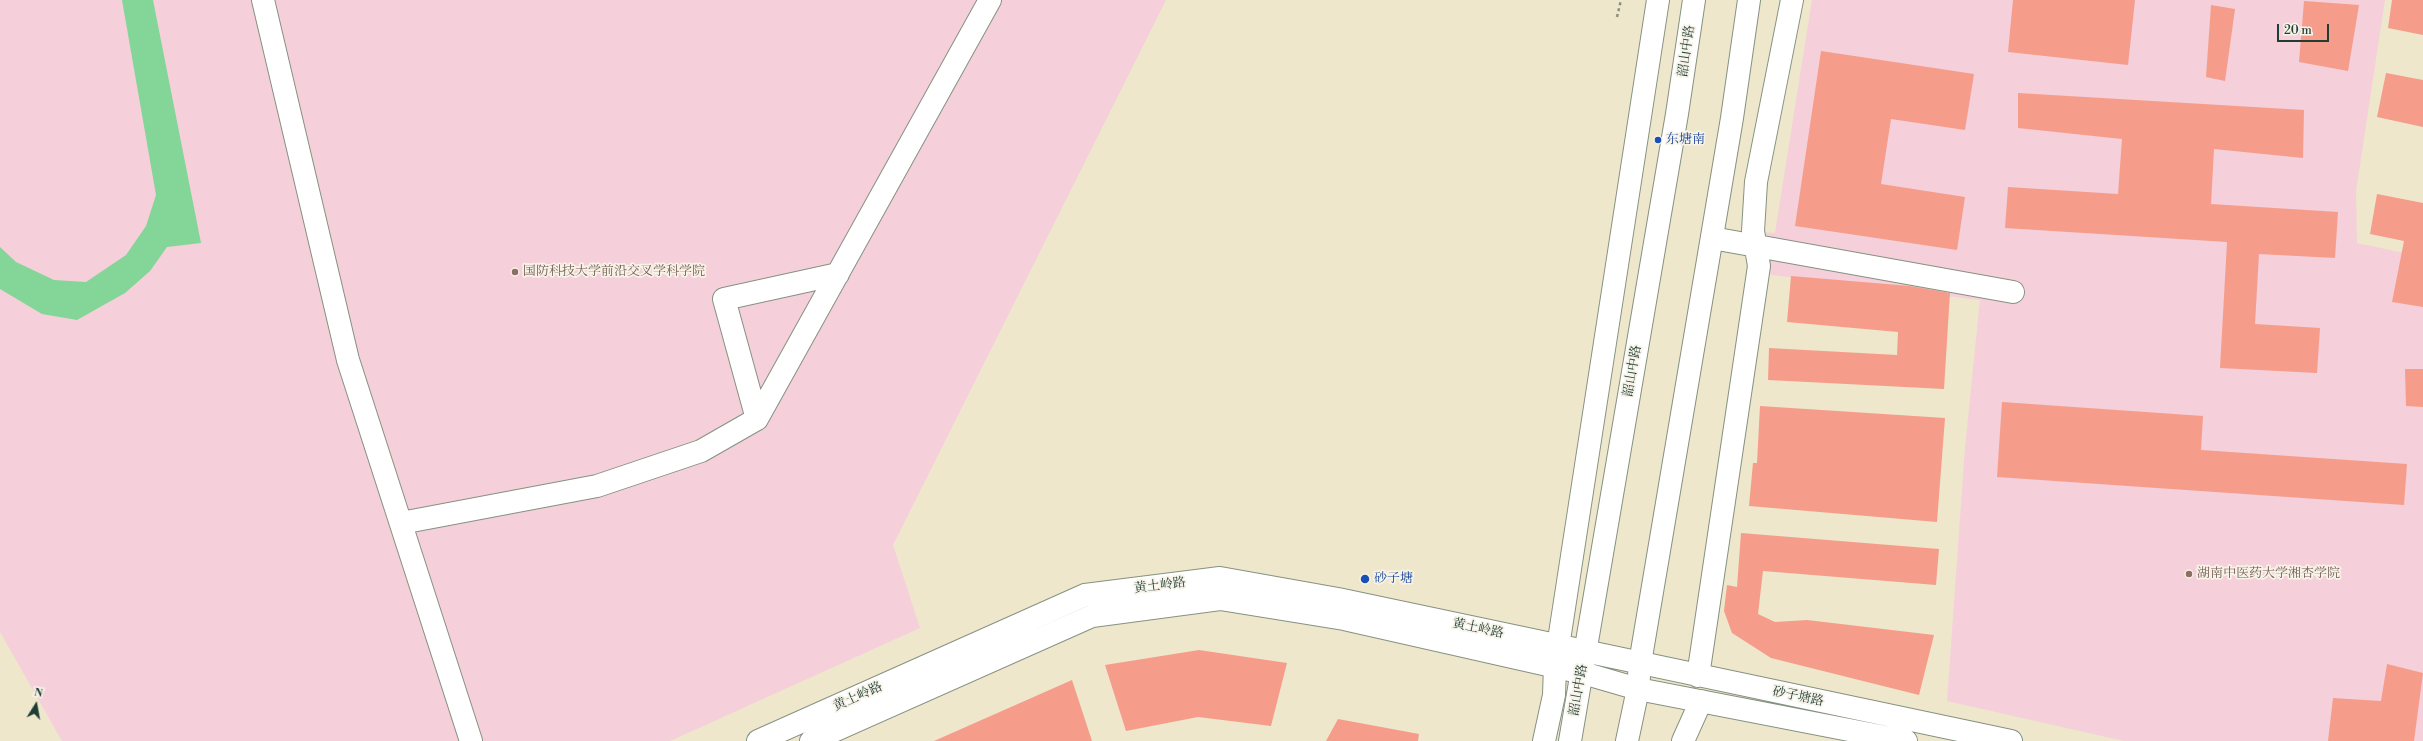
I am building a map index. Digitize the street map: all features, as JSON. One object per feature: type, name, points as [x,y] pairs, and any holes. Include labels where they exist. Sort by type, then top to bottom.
[{"type":"street","points":[[263,0],[348,360],[471,741]]},
{"type":"street","points":[[401,523],[596,486],[701,451],[757,419],[990,0]]},
{"type":"street","points":[[1544,741],[1554,694],[1557,656],[1658,0]]},
{"type":"street","name":"韶山中路","points":[[1570,741],[1678,114],[1694,0]]},
{"type":"street","points":[[1627,741],[1638,689],[1640,663],[1712,238],[1749,0]]},
{"type":"street","points":[[1698,676],[1759,266],[1753,231],[1756,182],[1792,0]]},
{"type":"street","points":[[1712,238],[2013,292]]},
{"type":"street","points":[[757,419],[724,299],[838,274]]},
{"type":"street","name":"黄土岭路","points":[[758,741],[1086,595],[1220,578],[1338,599],[1584,662]]},
{"type":"street","name":"黄土岭路","points":[[811,741],[1092,616],[1220,599],[1557,656]]},
{"type":"street","name":"砂子塘路","points":[[1584,662],[1640,663],[2011,741]]},
{"type":"street","name":"砂子塘路","points":[[1584,662],[1638,689],[1906,741]]},
{"type":"street","points":[[1683,741],[1701,701]]},
{"type":"path","points":[[1617,17],[1620,0]]},
{"type":"shaded area","name":"国防科技大学前沿交叉学科学院","points":[[0,0],[1166,0],[893,545],[920,628],[670,741],[62,741],[0,632]]},
{"type":"shaded area","name":"湖南中医药大学湘杏学院","points":[[1812,0],[2385,0],[2356,191],[2357,243],[2423,257],[2423,741],[2124,741],[1947,701],[1965,448],[1980,300],[1771,275],[1760,232],[1775,233]]},
{"type":"green space","points":[[122,0],[153,0],[201,243],[167,247],[150,271],[125,293],[77,320],[42,314],[0,289],[0,247],[16,262],[54,280],[86,282],[126,255],[146,226],[156,195]]},
{"type":"building","points":[[2013,0],[2135,0],[2128,65],[2008,52]]},
{"type":"building","points":[[2392,0],[2423,0],[2423,35],[2388,28]]},
{"type":"building","points":[[2304,1],[2359,5],[2348,71],[2299,62]]},
{"type":"building","points":[[2211,5],[2235,9],[2225,81],[2206,77]]},
{"type":"building","points":[[1821,51],[1974,74],[1965,130],[1891,119],[1881,184],[1965,197],[1957,250],[1795,226]]},
{"type":"building","points":[[2386,73],[2423,80],[2423,127],[2377,117]]},
{"type":"building","points":[[2018,93],[2304,110],[2303,158],[2214,149],[2211,204],[2338,212],[2335,258],[2259,254],[2255,324],[2320,328],[2317,373],[2220,368],[2227,242],[2005,228],[2008,187],[2118,194],[2122,139],[2018,128]]},
{"type":"building","points":[[2377,194],[2423,203],[2423,307],[2392,302],[2404,241],[2370,234]]},
{"type":"building","points":[[1791,276],[1910,286],[1950,293],[1944,389],[1768,380],[1769,348],[1897,355],[1898,332],[1787,322]]},
{"type":"building","points":[[2405,369],[2423,369],[2423,407],[2406,406]]},
{"type":"building","points":[[2002,402],[2203,416],[2201,450],[2407,464],[2404,505],[1997,477]]},
{"type":"building","points":[[1760,406],[1945,418],[1937,522],[1749,506],[1753,463],[1757,463]]},
{"type":"building","points":[[1741,533],[1939,549],[1936,585],[1763,571],[1758,614],[1775,622],[1807,620],[1934,635],[1919,695],[1771,658],[1732,633],[1724,611],[1727,585],[1737,587]]},
{"type":"building","points":[[1199,650],[1287,663],[1271,726],[1198,717],[1126,731],[1105,665]]},
{"type":"building","points":[[2387,664],[2423,673],[2414,741],[2328,741],[2333,698],[2381,701]]},
{"type":"building","points":[[1072,680],[1092,741],[934,741]]},
{"type":"building","points":[[1338,719],[1419,734],[1418,741],[1326,741]]},
{"type":"place","name":"东塘南","points":[[1658,140]]},
{"type":"place","name":"国防科技大学前沿交叉学科学院","points":[[515,272]]},
{"type":"place","name":"湖南中医药大学湘杏学院","points":[[2189,574]]},
{"type":"place","name":"砂子塘","points":[[1365,579]]}]
